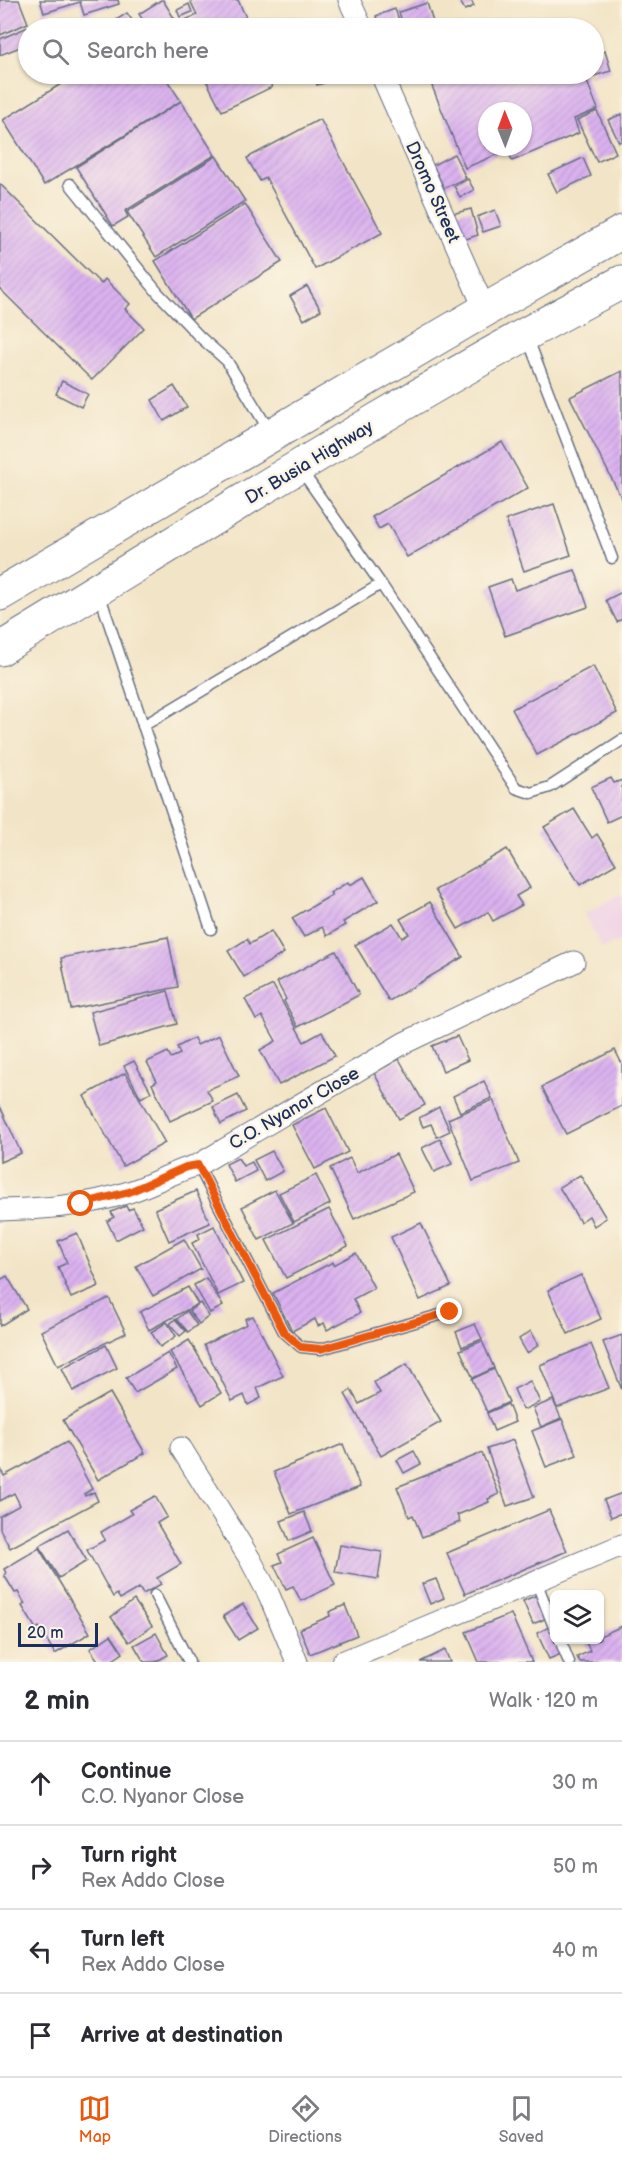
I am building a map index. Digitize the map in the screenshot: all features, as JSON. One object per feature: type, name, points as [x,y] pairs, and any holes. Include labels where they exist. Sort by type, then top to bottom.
[{"type":"highway","points":[[0,594],[622,232]]},
{"type":"highway","name":"Dr. Busia Highway","points":[[0,649],[525,333],[622,282]]},
{"type":"street","points":[[349,0],[357,18]]},
{"type":"street","name":"Dromo Street","points":[[385,84],[485,310]]},
{"type":"street","name":"C.O. Nyanor Close","points":[[0,1210],[52,1208],[109,1197],[129,1192],[186,1167],[198,1165],[404,1044],[574,962]]},
{"type":"street","points":[[181,1448],[250,1559],[297,1662]]},
{"type":"street","points":[[342,1662],[622,1545]]},
{"type":"lane","points":[[70,184],[158,293],[199,336],[227,361],[271,435]]},
{"type":"lane","points":[[525,333],[612,558]]},
{"type":"lane","points":[[299,467],[381,584],[516,788],[531,793],[550,787],[622,740]]},
{"type":"lane","points":[[143,726],[381,584]]},
{"type":"lane","points":[[98,590],[211,928]]},
{"type":"lane","points":[[198,1165],[284,1332],[301,1347],[321,1349],[450,1312]]},
{"type":"lane","points":[[536,1581],[550,1615]]},
{"type":"lane","points":[[155,1596],[189,1662]]},
{"type":"lane","points":[[562,1644],[569,1662]]},
{"type":"shaded area","points":[[622,894],[622,940],[602,948],[584,914]]},
{"type":"building","points":[[0,0],[19,0],[26,18],[18,18],[18,27],[0,35]]},
{"type":"building","points":[[40,0],[118,0],[119,4],[84,15],[80,2],[44,13]]},
{"type":"building","points":[[163,0],[174,18],[142,18],[139,14]]},
{"type":"building","points":[[190,0],[238,0],[246,18],[190,18],[197,15]]},
{"type":"building","points":[[459,0],[471,0],[474,6],[465,10]]},
{"type":"building","points":[[427,3],[432,18],[401,18],[399,12]]},
{"type":"building","points":[[189,4],[192,12],[180,17],[177,10]]},
{"type":"building","points":[[395,9],[398,18],[377,18],[376,16]]},
{"type":"building","points":[[127,13],[131,18],[119,18]]},
{"type":"building","points":[[18,31],[18,48],[0,55],[0,39]]},
{"type":"building","points":[[604,51],[611,71],[604,73]]},
{"type":"building","points":[[61,84],[170,84],[181,101],[44,185],[3,120]]},
{"type":"building","points":[[208,84],[271,84],[272,87],[222,111]]},
{"type":"building","points":[[431,84],[588,84],[598,109],[574,119],[579,133],[532,153],[532,102],[478,102],[478,156],[494,156],[465,168]]},
{"type":"building","points":[[181,101],[215,155],[125,211],[128,217],[113,226],[76,167]]},
{"type":"building","points":[[597,111],[616,153],[597,162],[577,120]]},
{"type":"building","points":[[622,114],[622,141],[619,142],[608,120]]},
{"type":"building","points":[[320,119],[382,233],[315,269],[266,178],[260,181],[247,158]]},
{"type":"building","points":[[454,154],[466,178],[444,188],[433,165]]},
{"type":"building","points":[[216,156],[245,201],[156,257],[127,212]]},
{"type":"building","points":[[510,156],[524,156],[512,161]]},
{"type":"building","points":[[583,158],[591,176],[557,192],[548,174]]},
{"type":"building","points":[[468,179],[474,190],[460,197],[454,186]]},
{"type":"building","points":[[0,184],[101,284],[105,279],[130,304],[125,309],[144,328],[92,380],[0,289]]},
{"type":"building","points":[[245,204],[282,262],[191,319],[155,261]]},
{"type":"building","points":[[471,209],[478,235],[460,241],[452,214]]},
{"type":"building","points":[[495,210],[501,226],[483,232],[477,217]]},
{"type":"building","points":[[307,286],[321,310],[304,320],[290,296]]},
{"type":"building","points":[[622,371],[622,499],[570,397]]},
{"type":"building","points":[[62,381],[88,394],[81,407],[56,394]]},
{"type":"building","points":[[174,386],[187,407],[164,421],[152,400]]},
{"type":"building","points":[[502,442],[528,488],[407,557],[388,524],[379,529],[372,517]]},
{"type":"building","points":[[554,504],[571,555],[524,571],[506,520]]},
{"type":"building","points":[[575,570],[588,607],[505,636],[488,587],[511,579],[515,590]]},
{"type":"building","points":[[622,592],[622,619],[617,622],[606,600]]},
{"type":"building","points":[[593,666],[617,713],[537,755],[512,709]]},
{"type":"building","points":[[611,778],[614,783],[622,780],[622,815],[607,822],[591,787]]},
{"type":"building","points":[[574,809],[592,838],[597,834],[616,864],[580,885],[544,827]]},
{"type":"building","points":[[507,849],[530,888],[516,896],[522,905],[493,921],[488,912],[458,929],[435,890]]},
{"type":"building","points":[[364,877],[378,901],[343,922],[345,925],[327,936],[322,927],[304,937],[292,918],[332,895],[330,893],[348,882],[350,885]]},
{"type":"building","points":[[430,902],[463,957],[389,1001],[355,945],[393,923],[402,938],[409,934],[400,919]]},
{"type":"building","points":[[271,931],[284,953],[244,977],[228,951],[247,939],[250,944]]},
{"type":"building","points":[[168,937],[178,987],[71,1009],[61,958]]},
{"type":"building","points":[[336,951],[359,995],[298,1027],[277,982]]},
{"type":"building","points":[[273,985],[304,1042],[322,1032],[335,1056],[279,1085],[260,1050],[276,1041],[262,1016],[256,1020],[245,999]]},
{"type":"building","points":[[168,991],[177,1024],[99,1046],[90,1012]]},
{"type":"building","points":[[219,1035],[239,1076],[207,1090],[213,1101],[170,1121],[152,1084],[157,1081],[147,1062],[168,1052],[171,1058],[180,1054],[177,1047],[194,1038],[197,1045]]},
{"type":"building","points":[[457,1036],[468,1060],[443,1071],[432,1046]]},
{"type":"building","points":[[615,1050],[622,1064],[622,1106],[566,1134],[542,1087]]},
{"type":"building","points":[[399,1059],[425,1105],[399,1119],[374,1073]]},
{"type":"building","points":[[134,1061],[151,1092],[141,1098],[124,1066]]},
{"type":"building","points":[[125,1073],[165,1143],[123,1166],[84,1096]]},
{"type":"building","points":[[484,1081],[492,1098],[460,1112],[453,1096]]},
{"type":"building","points":[[238,1095],[246,1111],[221,1124],[213,1107]]},
{"type":"building","points":[[493,1100],[519,1163],[473,1181],[448,1119]]},
{"type":"building","points":[[0,1106],[21,1153],[0,1162]]},
{"type":"building","points":[[439,1107],[450,1131],[437,1137],[431,1124],[423,1127],[419,1118]]},
{"type":"building","points":[[326,1108],[348,1152],[315,1169],[292,1125]]},
{"type":"building","points":[[440,1139],[452,1164],[434,1172],[422,1148]]},
{"type":"building","points":[[272,1151],[283,1171],[265,1181],[254,1160]]},
{"type":"building","points":[[396,1154],[414,1192],[354,1219],[330,1168],[350,1158],[357,1173]]},
{"type":"building","points":[[238,1158],[243,1166],[252,1162],[256,1171],[235,1182],[226,1164]]},
{"type":"building","points":[[316,1175],[330,1204],[294,1222],[279,1193]]},
{"type":"building","points":[[580,1175],[606,1218],[594,1226],[589,1216],[580,1222],[559,1187]]},
{"type":"building","points":[[275,1190],[293,1223],[259,1240],[242,1207]]},
{"type":"building","points":[[196,1191],[210,1223],[169,1241],[155,1209]]},
{"type":"building","points":[[126,1206],[128,1210],[133,1208],[143,1226],[116,1240],[107,1221],[114,1217],[111,1212]]},
{"type":"building","points":[[329,1209],[348,1246],[286,1278],[266,1240]]},
{"type":"building","points":[[421,1223],[451,1286],[420,1300],[391,1237]]},
{"type":"building","points":[[214,1226],[243,1283],[218,1295],[192,1243],[200,1239],[198,1234]]},
{"type":"building","points":[[77,1233],[99,1286],[71,1298],[58,1267],[67,1263],[58,1241]]},
{"type":"building","points":[[184,1239],[201,1269],[153,1296],[136,1266]]},
{"type":"building","points":[[356,1253],[374,1288],[353,1299],[360,1313],[327,1330],[324,1323],[318,1326],[315,1319],[292,1331],[273,1293],[333,1262],[334,1265]]},
{"type":"building","points":[[581,1275],[601,1319],[568,1334],[548,1290]]},
{"type":"building","points":[[7,1276],[27,1309],[0,1326],[0,1280]]},
{"type":"building","points":[[206,1278],[223,1306],[210,1313],[194,1285]]},
{"type":"building","points":[[188,1287],[198,1304],[149,1330],[140,1312]]},
{"type":"building","points":[[109,1298],[126,1333],[58,1366],[41,1331]]},
{"type":"building","points":[[200,1303],[209,1316],[199,1324],[189,1311]]},
{"type":"building","points":[[187,1311],[197,1325],[188,1332],[177,1319]]},
{"type":"building","points":[[253,1316],[283,1376],[257,1388],[261,1398],[248,1405],[244,1395],[232,1401],[204,1345],[247,1324],[245,1319]]},
{"type":"building","points":[[175,1319],[186,1331],[180,1336],[170,1324]]},
{"type":"building","points":[[167,1322],[176,1336],[160,1347],[151,1332]]},
{"type":"building","points":[[475,1324],[482,1339],[462,1347],[456,1332]]},
{"type":"building","points":[[531,1331],[539,1345],[527,1353],[519,1339]]},
{"type":"building","points":[[622,1335],[622,1390],[603,1342]]},
{"type":"building","points":[[189,1340],[221,1393],[202,1405],[170,1352]]},
{"type":"building","points":[[482,1341],[494,1368],[473,1378],[460,1350]]},
{"type":"building","points":[[591,1344],[609,1388],[557,1408],[540,1365]]},
{"type":"building","points":[[106,1345],[117,1368],[73,1391],[62,1368]]},
{"type":"building","points":[[168,1353],[177,1369],[135,1393],[126,1378]]},
{"type":"building","points":[[407,1364],[441,1422],[381,1456],[345,1394],[351,1390],[359,1404],[380,1393],[374,1382]]},
{"type":"building","points":[[494,1369],[509,1402],[487,1412],[472,1379]]},
{"type":"building","points":[[530,1381],[540,1402],[523,1410],[514,1389]]},
{"type":"building","points":[[110,1393],[145,1453],[98,1480],[63,1420]]},
{"type":"building","points":[[553,1400],[561,1418],[541,1427],[533,1408]]},
{"type":"building","points":[[508,1404],[515,1422],[494,1431],[487,1413]]},
{"type":"building","points":[[562,1419],[577,1455],[546,1467],[532,1431]]},
{"type":"building","points":[[513,1440],[534,1497],[507,1506],[487,1449]]},
{"type":"building","points":[[67,1442],[92,1489],[84,1494],[85,1496],[94,1492],[98,1501],[10,1548],[0,1529],[0,1516],[20,1505],[14,1493],[0,1501],[0,1468],[4,1476]]},
{"type":"building","points":[[343,1444],[360,1487],[291,1514],[274,1472]]},
{"type":"building","points":[[414,1451],[421,1464],[404,1473],[397,1460]]},
{"type":"building","points":[[482,1453],[499,1494],[488,1499],[489,1502],[457,1515],[460,1522],[422,1537],[413,1515],[409,1517],[397,1487]]},
{"type":"building","points":[[622,1493],[622,1513],[611,1517],[604,1500]]},
{"type":"building","points":[[155,1496],[167,1517],[157,1523],[181,1564],[157,1578],[161,1584],[143,1594],[139,1588],[120,1599],[117,1594],[113,1597],[87,1550],[105,1540],[101,1532],[132,1514],[129,1510]]},
{"type":"building","points":[[549,1510],[567,1551],[465,1594],[447,1553]]},
{"type":"building","points":[[304,1512],[312,1531],[289,1541],[281,1521]]},
{"type":"building","points":[[68,1529],[87,1561],[59,1578],[39,1546]]},
{"type":"building","points":[[313,1538],[335,1585],[301,1601],[293,1586],[286,1589],[274,1565],[282,1562],[278,1554]]},
{"type":"building","points":[[340,1545],[382,1552],[378,1579],[335,1572]]},
{"type":"building","points":[[39,1548],[90,1633],[55,1654],[39,1627],[36,1629],[22,1606],[25,1604],[18,1592],[15,1593],[4,1575],[6,1573],[4,1569]]},
{"type":"building","points":[[436,1579],[444,1598],[430,1604],[422,1584]]},
{"type":"building","points":[[537,1595],[547,1618],[533,1624],[523,1601]]},
{"type":"building","points":[[134,1600],[152,1626],[129,1642],[111,1617]]},
{"type":"building","points":[[243,1604],[258,1628],[238,1640],[223,1616]]},
{"type":"building","points":[[345,1605],[357,1635],[310,1654],[300,1629],[330,1616],[329,1612]]},
{"type":"building","points":[[511,1614],[532,1662],[479,1662],[466,1632]]},
{"type":"building","points":[[622,1626],[622,1662],[580,1662],[577,1657],[590,1651],[587,1644],[604,1644],[604,1634]]},
{"type":"building","points":[[549,1627],[550,1644],[557,1644],[561,1654],[549,1659],[537,1633]]},
{"type":"building","points":[[156,1633],[168,1655],[155,1662],[144,1662],[134,1645]]},
{"type":"building","points":[[111,1635],[123,1653],[110,1662],[99,1662],[90,1649]]},
{"type":"building","points":[[445,1650],[450,1662],[420,1662]]},
{"type":"route","points":[[81,1204],[129,1192],[186,1167],[198,1165],[284,1332],[301,1347],[321,1349],[450,1312]]}]
